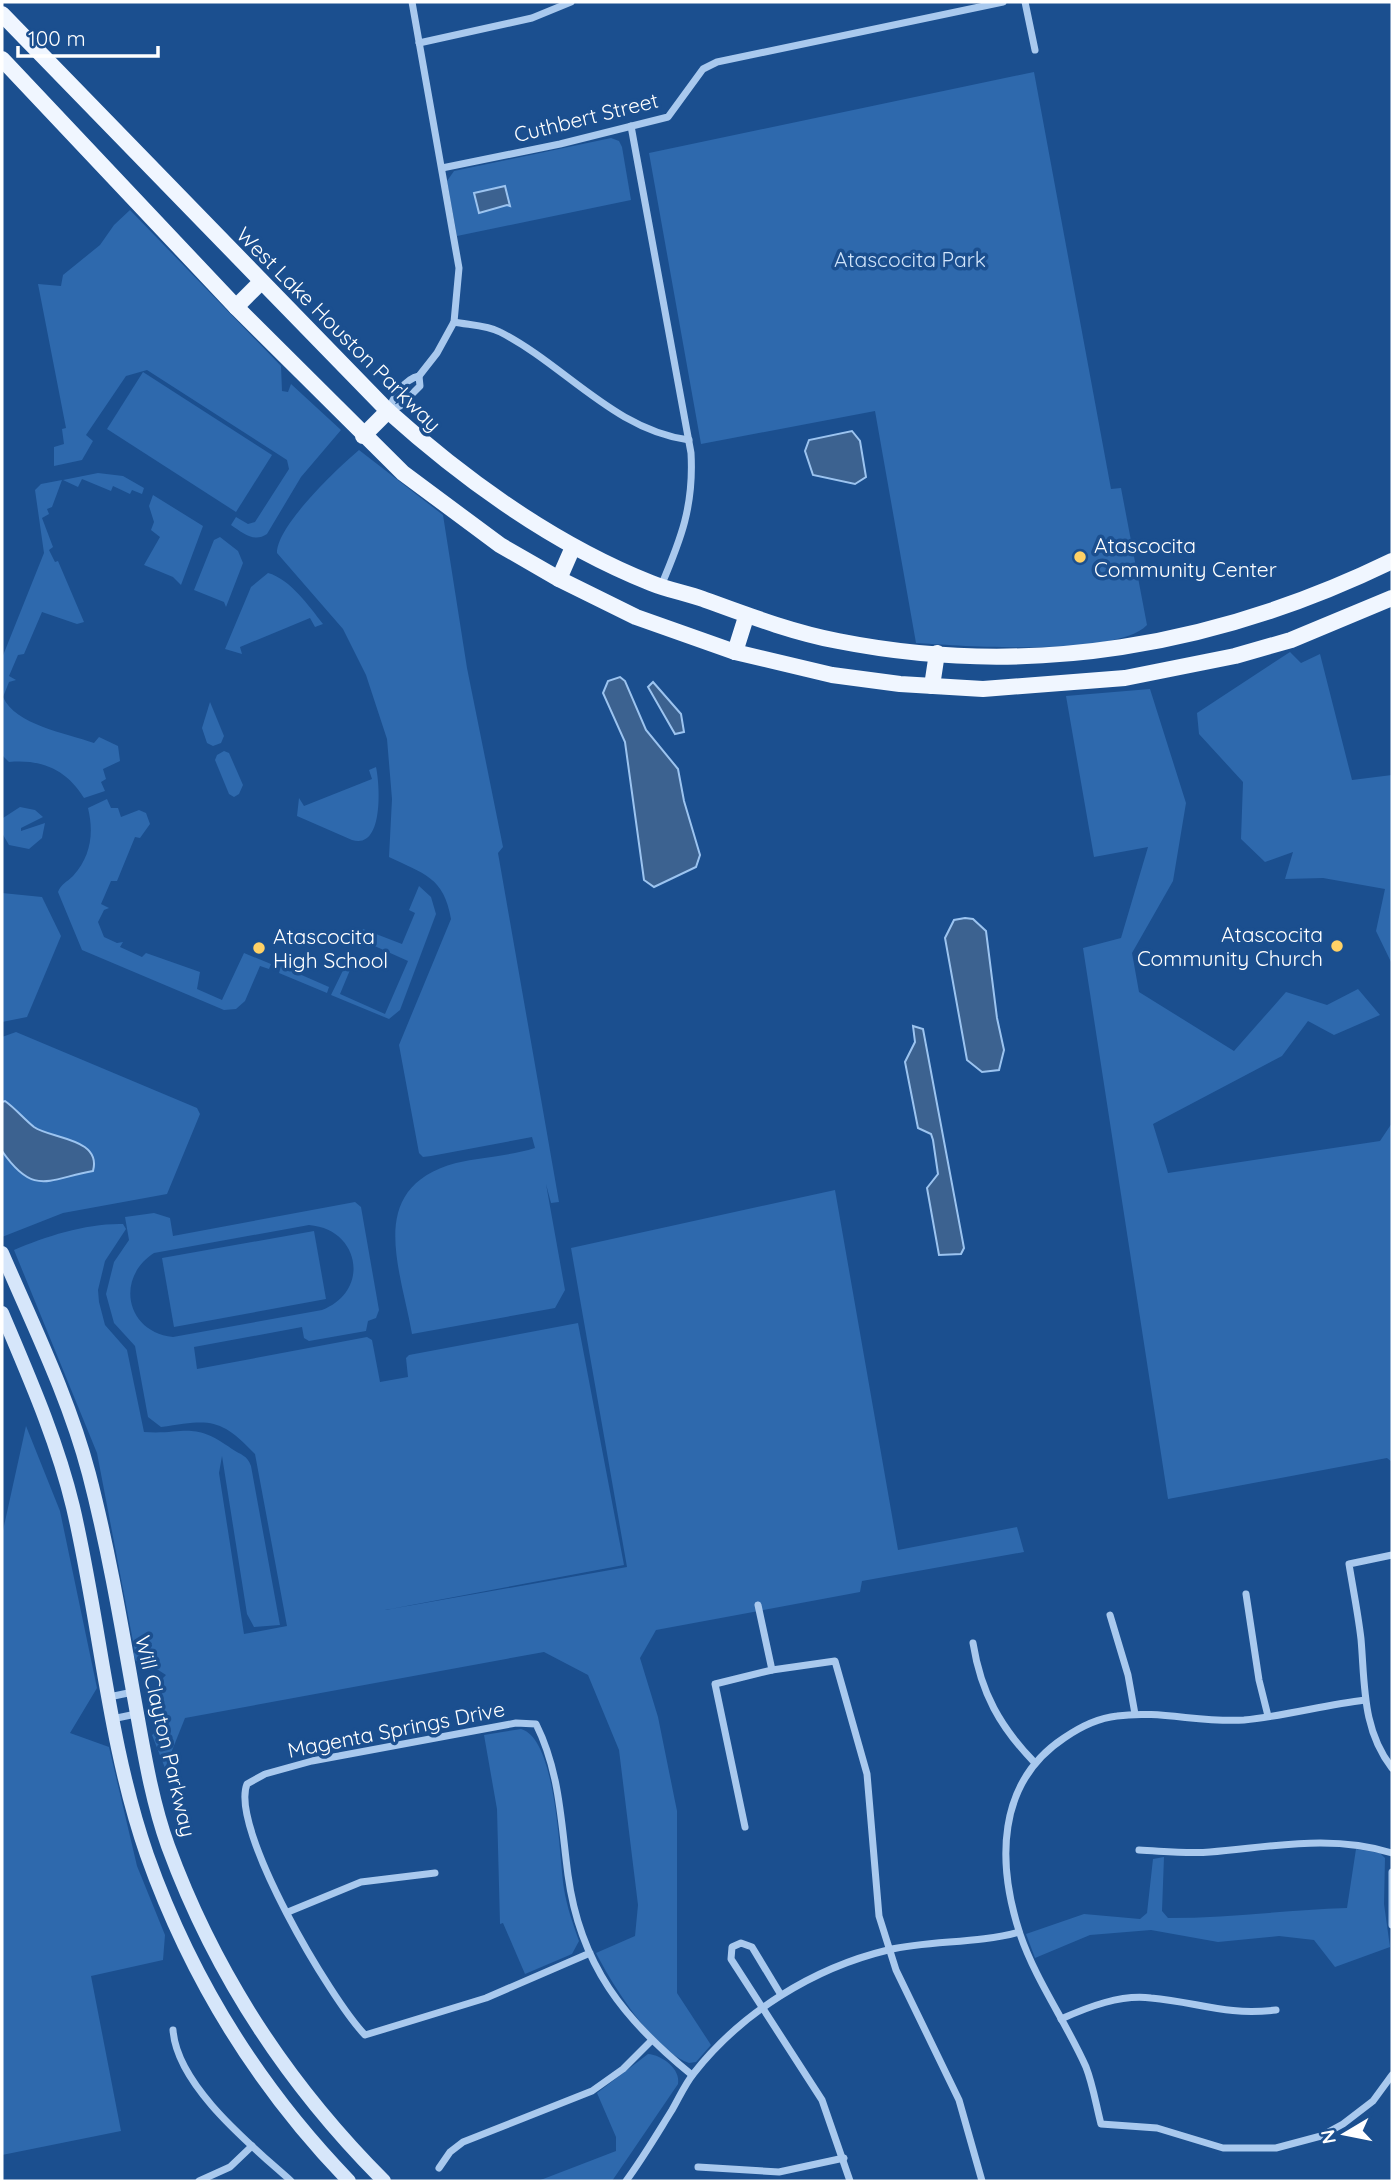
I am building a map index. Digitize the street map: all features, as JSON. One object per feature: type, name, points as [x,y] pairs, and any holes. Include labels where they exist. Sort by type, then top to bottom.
[{"type":"main road","name":"West Lake Houston Parkway","points":[[2,14],[388,411],[462,474],[573,547],[661,587],[746,617],[836,641],[977,656],[1072,654],[1154,642],[1217,629],[1269,613],[1346,583],[1392,561]]},
{"type":"main road","points":[[2,59],[363,436],[440,503],[500,545],[559,579],[636,617],[734,652],[832,675],[983,690],[1060,686],[1160,672],[1291,640],[1392,598]]},
{"type":"main road","points":[[71,131],[94,111]]},
{"type":"main road","points":[[236,306],[261,282]]},
{"type":"main road","points":[[363,436],[388,411]]},
{"type":"main road","points":[[559,579],[573,547]]},
{"type":"main road","points":[[734,652],[746,617]]},
{"type":"main road","points":[[1154,642],[1160,672]]},
{"type":"main road","points":[[932,686],[937,653]]},
{"type":"main road","name":"Will Clayton Parkway","points":[[2,1252],[54,1376],[88,1471],[136,1714],[168,1846],[222,1969],[247,2013],[326,2119],[384,2181]]},
{"type":"main road","points":[[2,1313],[45,1418],[68,1488],[112,1719],[147,1854],[181,1942],[247,2059],[287,2114],[349,2181]]},
{"type":"main road","points":[[147,1854],[168,1846]]},
{"type":"street","points":[[388,411],[393,398],[413,377],[419,376],[438,353],[454,321],[459,268],[412,2]]},
{"type":"street","points":[[419,43],[532,18],[571,2]]},
{"type":"street","name":"Cuthbert Street","points":[[442,168],[668,117],[703,68],[717,62],[1003,2]]},
{"type":"street","points":[[1025,2],[1035,50]]},
{"type":"street","points":[[631,126],[689,440],[693,486],[685,527],[661,587]]},
{"type":"street","points":[[454,321],[499,331],[630,421],[662,436],[689,440]]},
{"type":"street","points":[[1392,1555],[1349,1564],[1360,1634],[1365,1700],[1374,1738],[1392,1768]]},
{"type":"street","points":[[1247,1594],[1259,1680],[1268,1716]]},
{"type":"street","points":[[758,1605],[772,1670]]},
{"type":"street","points":[[1110,1615],[1128,1675],[1135,1714]]},
{"type":"street","points":[[973,1643],[980,1682],[990,1707],[1002,1726],[1035,1763]]},
{"type":"street","points":[[745,1827],[715,1684],[772,1670],[835,1661],[867,1774],[878,1906],[889,1950],[917,2016],[959,2100],[982,2181]]},
{"type":"street","points":[[109,1697],[133,1692]]},
{"type":"street","points":[[1365,1700],[1268,1716],[1202,1720],[1135,1714],[1113,1716],[1074,1731],[1052,1745],[1035,1763],[1017,1790],[1007,1820],[1004,1846],[1007,1879],[1019,1932],[1037,1975],[1087,2069],[1101,2124],[1157,2129],[1223,2148],[1250,2150],[1298,2144],[1321,2136],[1359,2113],[1392,2076]]},
{"type":"street","points":[[112,1719],[136,1714]]},
{"type":"street","name":"Magenta Springs Drive","points":[[288,1912],[263,1861],[247,1818],[243,1794],[247,1784],[265,1774],[312,1761],[516,1723],[536,1724],[555,1777],[574,1905],[590,1953],[615,1999],[651,2041],[692,2075]]},
{"type":"street","points":[[1139,1850],[1206,1853],[1311,1841],[1366,1844],[1392,1853]]},
{"type":"street","points":[[1392,1872],[1392,1924]]},
{"type":"street","points":[[435,1873],[361,1882],[288,1912],[317,1967],[352,2021],[365,2035],[486,1998],[590,1953]]},
{"type":"street","points":[[626,2181],[692,2075],[721,2043],[781,1995],[838,1966],[889,1950],[939,1942],[994,1939],[1019,1932]]},
{"type":"street","points":[[781,1995],[752,1947],[736,1944],[730,1953],[731,1959],[822,2100],[850,2181]]},
{"type":"street","points":[[1060,2018],[1108,2002],[1149,1997],[1214,2011],[1276,2010]]},
{"type":"street","points":[[173,2031],[174,2044],[181,2063],[215,2107],[252,2146],[291,2181]]},
{"type":"street","points":[[439,2168],[450,2151],[463,2142],[592,2091],[623,2069],[651,2041]]},
{"type":"street","points":[[199,2181],[230,2167],[252,2146]]},
{"type":"street","points":[[698,2166],[779,2172],[844,2158]]},
{"type":"green space","name":"Atascocita Park","points":[[1034,72],[1111,489],[1121,488],[1147,625],[1130,635],[1105,642],[1073,646],[1001,647],[916,643],[875,411],[701,444],[649,153]]},
{"type":"green space","points":[[611,138],[619,141],[622,147],[631,200],[457,236],[447,181],[454,171]]},
{"type":"green space","points":[[130,210],[281,366],[282,391],[288,392],[291,384],[341,430],[301,477],[267,534],[262,537],[249,536],[231,525],[236,517],[248,524],[255,522],[289,469],[287,460],[147,370],[126,376],[86,435],[93,441],[82,460],[54,466],[54,447],[64,444],[62,429],[66,428],[38,284],[61,286],[63,275],[100,245],[114,225]]},
{"type":"green space","points":[[143,372],[272,455],[236,512],[107,429]]},
{"type":"green space","points":[[359,450],[443,515],[467,668],[503,847],[498,853],[559,1202],[551,1203],[546,1184],[565,1290],[555,1308],[412,1334],[401,1282],[395,1232],[399,1210],[409,1191],[427,1175],[456,1163],[535,1148],[532,1137],[431,1156],[423,1157],[419,1153],[399,1045],[451,919],[448,905],[438,885],[422,873],[389,857],[392,799],[387,739],[366,675],[343,629],[277,553],[280,541],[297,513]]},
{"type":"green space","points":[[98,473],[123,476],[144,488],[142,494],[132,490],[130,494],[113,486],[111,491],[82,479],[78,487],[63,480]]},
{"type":"green space","points":[[62,480],[52,507],[47,509],[49,514],[42,518],[53,547],[49,550],[55,562],[58,561],[84,622],[77,624],[42,612],[24,654],[18,655],[9,676],[16,680],[9,682],[3,697],[18,715],[42,727],[94,743],[99,737],[118,746],[120,761],[103,769],[106,779],[101,782],[105,791],[84,798],[70,780],[52,768],[32,762],[9,762],[2,755],[2,658],[44,553],[35,490],[41,484]]},
{"type":"green space","points":[[153,495],[203,526],[181,585],[173,577],[144,565],[160,537],[151,530],[154,522],[149,506]]},
{"type":"green space","points":[[220,537],[238,551],[243,563],[226,607],[224,602],[194,590],[214,540]]},
{"type":"green space","points":[[268,573],[291,587],[323,624],[315,627],[310,618],[240,647],[242,654],[225,649],[251,587]]},
{"type":"green space","points":[[1290,652],[1301,663],[1320,654],[1352,780],[1392,775],[1392,964],[1376,931],[1385,889],[1323,878],[1285,879],[1293,852],[1265,862],[1241,839],[1243,782],[1199,734],[1197,713]]},
{"type":"green space","points":[[1150,689],[1186,803],[1173,881],[1132,953],[1139,992],[1234,1051],[1286,992],[1327,1005],[1358,989],[1380,1015],[1334,1035],[1308,1021],[1282,1056],[1153,1124],[1168,1173],[1380,1141],[1392,1123],[1392,1462],[1387,1458],[1168,1499],[1083,948],[1121,938],[1148,847],[1094,857],[1066,696]]},
{"type":"green space","points":[[210,702],[224,736],[221,743],[213,746],[207,743],[202,728]]},
{"type":"green space","points":[[224,751],[229,753],[243,785],[239,794],[234,797],[229,794],[215,760],[217,755]]},
{"type":"green space","points":[[376,767],[379,801],[375,826],[370,835],[362,840],[352,840],[297,816],[299,798],[304,806],[372,779],[369,770]]},
{"type":"green space","points":[[107,799],[111,808],[118,808],[121,817],[139,810],[146,813],[150,824],[140,838],[135,837],[117,881],[111,881],[101,904],[109,908],[104,910],[98,922],[104,937],[117,943],[123,942],[120,947],[142,957],[146,953],[200,972],[197,989],[222,1000],[244,953],[271,964],[269,969],[260,966],[245,1001],[236,1009],[224,1010],[82,950],[58,892],[79,868],[90,844],[88,808]]},
{"type":"green space","points":[[20,807],[35,810],[43,817],[21,828],[21,831],[45,823],[42,838],[29,849],[9,845],[2,833],[3,818]]},
{"type":"green space","points":[[419,886],[431,897],[436,914],[400,1010],[389,1019],[331,995],[350,956],[355,958],[340,994],[385,1014],[408,961],[359,939],[363,929],[402,944],[415,913],[409,910]]},
{"type":"green space","points":[[2,893],[42,897],[61,936],[27,1017],[2,1022]]},
{"type":"green space","points":[[281,966],[329,987],[327,993],[279,973]]},
{"type":"green space","points":[[16,1032],[197,1108],[200,1114],[167,1194],[63,1213],[2,1237],[2,1037]]},
{"type":"green space","points":[[835,1190],[898,1550],[1017,1527],[1024,1552],[862,1581],[860,1592],[656,1630],[640,1658],[658,1717],[677,1811],[677,1993],[711,2045],[696,2062],[689,2063],[675,2056],[648,2031],[623,1999],[596,1953],[635,1936],[638,1905],[619,1750],[588,1675],[544,1652],[185,1718],[165,1768],[152,1735],[166,1722],[160,1681],[166,1675],[149,1664],[136,1661],[133,1654],[135,1652],[97,1453],[14,1250],[53,1235],[82,1228],[123,1224],[126,1229],[105,1261],[98,1290],[99,1302],[105,1325],[127,1350],[144,1432],[188,1431],[207,1435],[243,1456],[251,1466],[280,1625],[254,1627],[247,1614],[222,1456],[219,1473],[244,1634],[287,1626],[255,1454],[222,1427],[202,1422],[161,1427],[148,1417],[135,1346],[114,1323],[106,1294],[114,1262],[129,1240],[125,1217],[154,1213],[170,1218],[173,1236],[355,1202],[361,1207],[379,1310],[376,1318],[368,1321],[366,1331],[309,1341],[304,1338],[302,1327],[194,1347],[197,1369],[367,1337],[372,1340],[380,1382],[408,1377],[406,1358],[409,1355],[578,1323],[624,1565],[385,1610],[627,1567],[571,1248]],"holes":[[[309,1225],[326,1229],[339,1237],[348,1249],[353,1262],[353,1276],[348,1289],[338,1301],[322,1310],[173,1337],[157,1333],[136,1315],[130,1289],[134,1276],[154,1253]]]},
{"type":"green space","points":[[314,1231],[326,1299],[174,1327],[162,1258]]},
{"type":"green space","points":[[26,1426],[60,1511],[97,1688],[70,1733],[109,1747],[137,1866],[165,1935],[163,1960],[91,1976],[121,2131],[2,2155],[2,1535]]},
{"type":"green space","points":[[521,1729],[533,1737],[549,1775],[558,1827],[564,1889],[579,1941],[572,1954],[525,1974],[503,1923],[500,1924],[497,1809],[484,1735]]},
{"type":"green space","points":[[1356,1849],[1380,1853],[1385,1858],[1384,1904],[1390,1947],[1335,1967],[1314,1940],[1279,1936],[1218,1942],[1151,1930],[1090,1935],[1035,1958],[1026,1934],[1084,1914],[1140,1919],[1147,1913],[1153,1859],[1164,1857],[1162,1911],[1168,1918],[1347,1908]]},
{"type":"green space","points":[[648,2054],[659,2057],[674,2068],[678,2084],[612,2181],[538,2181],[616,2151],[616,2137],[597,2093]]},
{"type":"shaded area","points":[[505,186],[510,206],[479,213],[474,193]]},
{"type":"shaded area","points":[[852,431],[860,441],[866,477],[855,484],[813,475],[805,451],[809,440]]},
{"type":"shaded area","points":[[620,677],[625,681],[646,730],[678,769],[684,801],[700,855],[696,867],[654,887],[644,880],[625,742],[603,693],[608,681]]},
{"type":"shaded area","points":[[653,682],[681,714],[684,732],[675,734],[648,687]]},
{"type":"shaded area","points":[[973,919],[986,931],[997,1018],[1004,1050],[999,1070],[982,1072],[967,1060],[945,938],[954,920]]},
{"type":"shaded area","points":[[913,1026],[923,1029],[964,1248],[961,1254],[939,1255],[927,1188],[938,1174],[933,1140],[931,1134],[918,1128],[905,1062],[915,1042]]},
{"type":"shaded area","points":[[5,1101],[34,1127],[83,1146],[94,1160],[93,1171],[43,1181],[23,1175],[2,1151],[2,1102]]},
{"type":"place","name":"Atascocita Community Center","points":[[1080,557]]},
{"type":"place","name":"Atascocita Community Church","points":[[1337,946]]},
{"type":"place","name":"Atascocita High School","points":[[259,948]]}]
